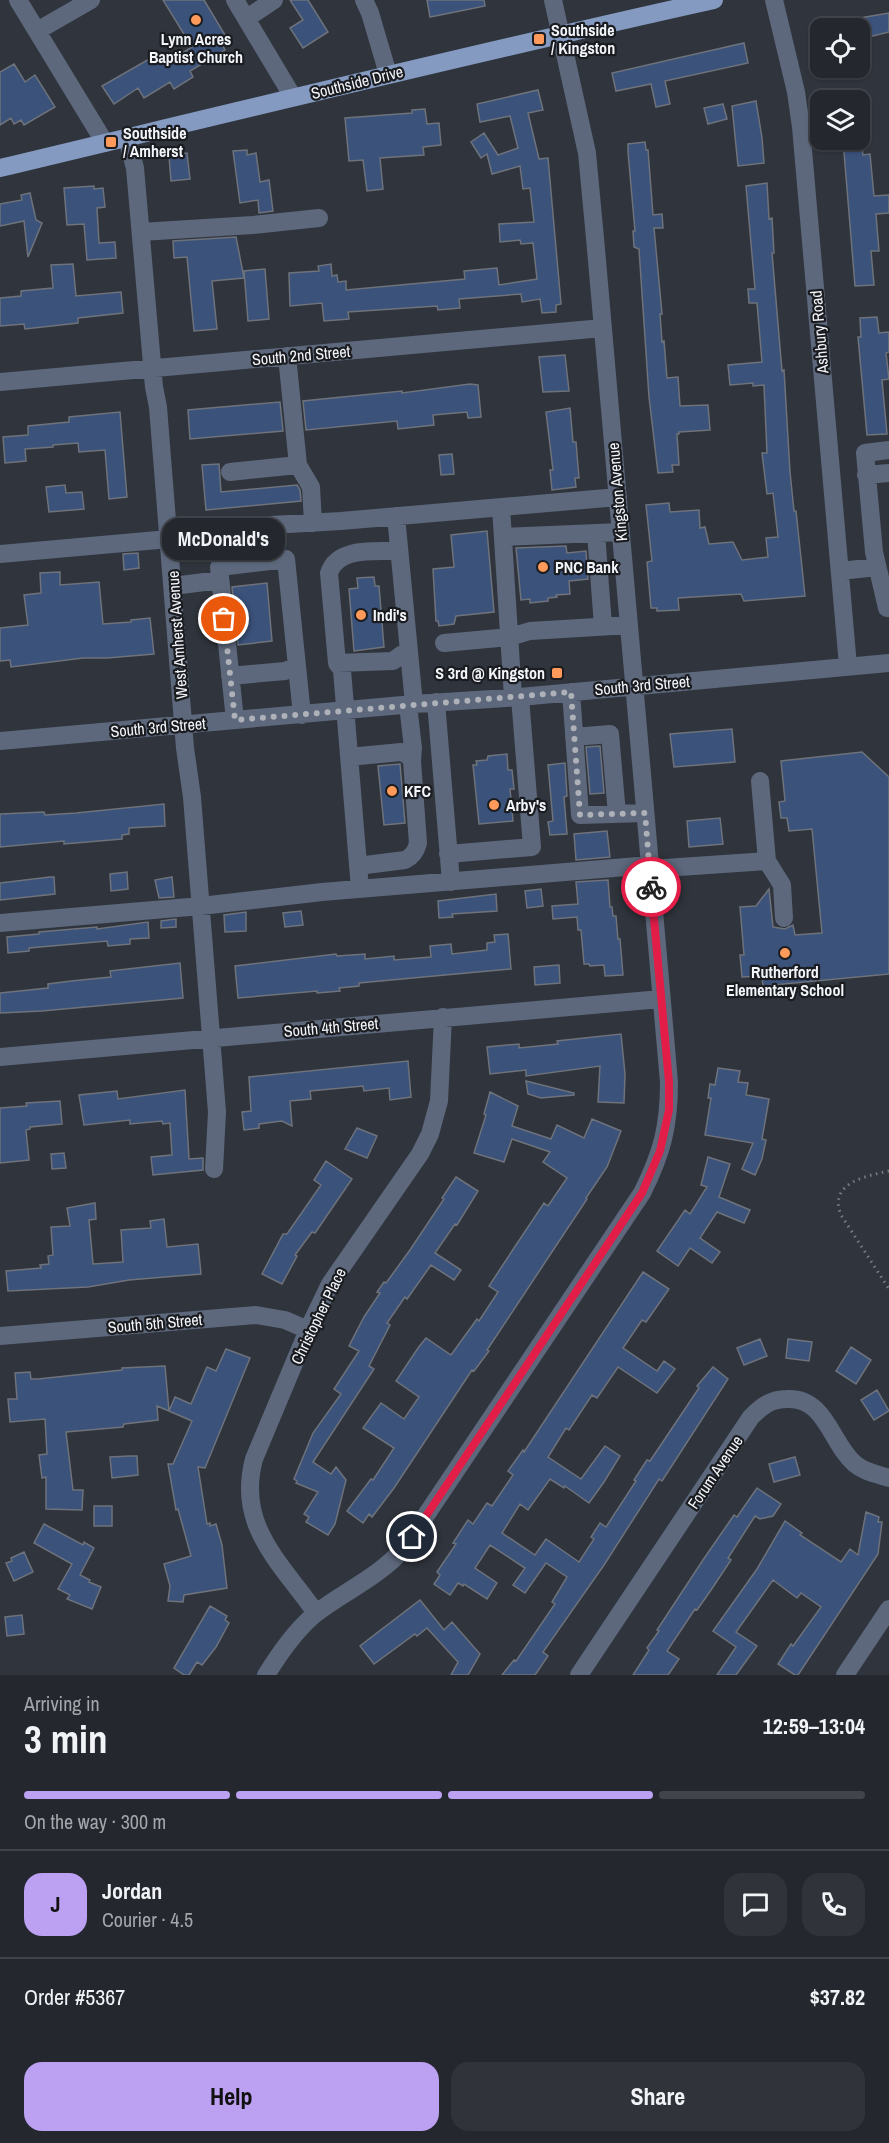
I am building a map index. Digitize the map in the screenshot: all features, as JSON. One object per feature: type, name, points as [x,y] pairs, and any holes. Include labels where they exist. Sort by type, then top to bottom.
[{"type":"main road","name":"Southside Drive","points":[[0,168],[388,74],[714,0]]},
{"type":"street","points":[[18,0],[105,143]]},
{"type":"street","points":[[37,31],[91,0]]},
{"type":"street","points":[[235,0],[293,97]]},
{"type":"street","points":[[247,18],[274,0]]},
{"type":"street","points":[[364,0],[388,74]]},
{"type":"street","name":"Kingston Avenue","points":[[266,1675],[300,1628],[316,1613],[376,1574],[404,1548],[642,1193],[662,1147],[669,1110],[662,999],[587,153],[554,0]]},
{"type":"street","name":"Ashbury Road","points":[[774,0],[796,93],[801,126],[848,666]]},
{"type":"street","name":"West Amherst Avenue","points":[[127,139],[135,168],[169,535],[183,726],[192,797],[217,1112],[214,1169]]},
{"type":"street","points":[[141,232],[253,225],[319,218]]},
{"type":"street","name":"South 2nd Street","points":[[0,382],[603,328]]},
{"type":"street","points":[[287,356],[298,465],[311,487],[313,523]]},
{"type":"street","points":[[889,450],[865,453],[877,567],[886,608],[889,608]]},
{"type":"street","points":[[866,470],[889,462]]},
{"type":"street","points":[[230,472],[298,465]]},
{"type":"street","points":[[866,470],[889,473]]},
{"type":"street","points":[[0,554],[169,535],[618,497]]},
{"type":"street","points":[[448,854],[532,847],[510,637],[501,507]]},
{"type":"street","points":[[358,866],[405,860],[416,850],[418,843],[412,761],[409,654],[396,516]]},
{"type":"street","points":[[503,537],[621,532]]},
{"type":"street","points":[[596,533],[603,626]]},
{"type":"street","points":[[360,889],[342,670],[337,663],[328,580],[332,565],[340,557],[351,553],[399,551]]},
{"type":"street","points":[[235,720],[219,567],[286,559],[302,715]]},
{"type":"street","points":[[840,570],[877,567]]},
{"type":"street","points":[[173,586],[220,580]]},
{"type":"street","points":[[444,643],[510,637],[530,632],[628,625]]},
{"type":"street","points":[[337,663],[393,661],[409,654]]},
{"type":"street","name":"South 3rd Street","points":[[0,741],[889,663]]},
{"type":"street","points":[[230,676],[285,671],[297,666]]},
{"type":"street","points":[[571,692],[580,815],[645,813]]},
{"type":"street","points":[[436,702],[451,882]]},
{"type":"street","points":[[574,736],[610,734],[618,814]]},
{"type":"street","points":[[349,757],[401,752],[408,755],[412,761]]},
{"type":"street","points":[[760,781],[768,861],[782,885],[784,918]]},
{"type":"street","points":[[0,923],[201,906],[360,889],[650,867],[768,861]]},
{"type":"street","name":"South 4th Street","points":[[0,1057],[662,999]]},
{"type":"street","name":"Christopher Place","points":[[316,1613],[257,1529],[252,1515],[249,1487],[254,1459],[308,1330],[330,1284],[420,1154],[430,1134],[439,1101],[442,1017]]},
{"type":"street","name":"South 5th Street","points":[[0,1336],[256,1315],[285,1320],[308,1330]]},
{"type":"street","name":"Forum Avenue","points":[[579,1675],[752,1417],[763,1406],[775,1400],[790,1398],[810,1405],[823,1418],[854,1463],[867,1471],[889,1478]]},
{"type":"street","points":[[845,1675],[889,1609]]},
{"type":"path","points":[[889,1170],[849,1184],[837,1198],[841,1215],[889,1289]]},
{"type":"building","points":[[163,0],[204,0],[228,40],[222,44],[225,50],[190,71],[193,77],[174,89],[170,82],[144,98],[138,88],[114,104],[102,86],[158,54],[165,64],[192,47]]},
{"type":"building","points":[[290,0],[308,0],[328,32],[303,48],[290,28],[303,20]]},
{"type":"building","points":[[427,0],[484,0],[485,6],[430,17]]},
{"type":"building","points":[[889,13],[889,32],[870,37],[870,18],[860,18]]},
{"type":"building","points":[[744,43],[748,63],[665,81],[670,104],[656,107],[651,84],[616,91],[612,73]]},
{"type":"building","points":[[14,64],[25,82],[35,75],[55,107],[24,125],[21,120],[14,124],[11,118],[0,125],[0,72]]},
{"type":"building","points":[[538,90],[543,110],[528,113],[539,159],[548,158],[561,304],[556,305],[556,312],[542,313],[540,299],[522,302],[521,294],[459,299],[460,308],[438,310],[437,306],[348,312],[349,319],[324,321],[322,303],[290,306],[289,273],[319,271],[318,266],[331,264],[332,276],[337,275],[338,282],[346,281],[346,290],[465,279],[464,271],[497,268],[499,285],[537,279],[533,243],[521,244],[520,240],[500,242],[499,224],[534,222],[530,188],[523,189],[520,166],[492,174],[487,154],[481,158],[471,142],[484,133],[498,155],[518,148],[510,116],[480,122],[477,104]]},
{"type":"building","points":[[756,101],[764,163],[738,166],[732,106]]},
{"type":"building","points":[[723,104],[727,119],[708,124],[704,108]]},
{"type":"building","points":[[425,109],[427,124],[439,123],[441,145],[423,147],[424,155],[380,158],[383,189],[367,191],[363,160],[349,161],[345,118],[412,113],[412,110]]},
{"type":"building","points":[[645,142],[646,150],[648,150],[653,215],[662,214],[663,228],[654,228],[662,314],[660,314],[662,342],[664,341],[667,378],[678,377],[680,406],[708,405],[710,430],[679,432],[677,434],[679,465],[672,465],[673,472],[658,473],[649,397],[639,249],[634,247],[633,231],[635,231],[628,152],[628,144]]},
{"type":"building","points":[[247,150],[247,155],[256,153],[260,182],[269,180],[273,211],[259,213],[258,200],[240,203],[233,151]]},
{"type":"building","points":[[844,150],[862,150],[863,155],[870,154],[874,196],[889,195],[889,213],[876,214],[879,251],[871,251],[874,285],[855,286]]},
{"type":"building","points":[[187,153],[190,179],[171,181],[169,156]]},
{"type":"building","points":[[767,183],[769,219],[772,218],[774,253],[772,253],[782,371],[784,370],[790,472],[805,596],[744,601],[741,594],[678,598],[679,610],[657,611],[657,608],[651,608],[647,562],[652,561],[646,505],[669,503],[670,512],[699,510],[700,528],[705,527],[709,544],[733,542],[742,560],[768,557],[766,538],[778,537],[773,493],[767,494],[762,453],[767,453],[764,385],[753,386],[753,383],[730,385],[728,365],[762,362],[757,303],[749,303],[748,289],[755,289],[746,186]]},
{"type":"building","points":[[94,186],[94,189],[103,188],[105,207],[97,208],[99,243],[115,242],[116,258],[87,260],[84,224],[67,225],[64,188]]},
{"type":"building","points":[[30,193],[36,220],[42,223],[28,257],[24,221],[0,226],[0,204],[22,200],[21,195]]},
{"type":"building","points":[[236,237],[244,278],[212,281],[217,329],[194,331],[187,257],[174,258],[173,241]]},
{"type":"building","points":[[73,264],[76,296],[121,292],[123,313],[78,318],[78,323],[25,329],[24,324],[0,326],[0,298],[21,296],[21,291],[53,288],[51,265]]},
{"type":"building","points":[[265,269],[269,319],[248,321],[244,271]]},
{"type":"building","points":[[877,317],[879,333],[889,332],[889,352],[886,353],[889,379],[882,380],[887,434],[867,435],[858,337],[861,337],[860,318]]},
{"type":"building","points":[[565,355],[569,391],[543,392],[539,357]]},
{"type":"building","points":[[470,384],[478,385],[481,417],[468,418],[467,412],[433,415],[434,425],[398,429],[397,421],[306,430],[303,401],[402,391],[402,393]]},
{"type":"building","points":[[280,402],[283,431],[190,439],[188,410]]},
{"type":"building","points":[[570,408],[579,478],[575,478],[576,487],[552,490],[550,470],[553,470],[546,412]]},
{"type":"building","points":[[120,412],[127,497],[109,499],[105,450],[79,452],[78,443],[53,445],[53,447],[25,449],[26,461],[5,463],[3,437],[28,435],[28,426],[69,422],[69,417]]},
{"type":"building","points":[[452,454],[454,474],[441,475],[439,455]]},
{"type":"building","points":[[219,464],[221,492],[297,485],[301,501],[206,510],[202,465]]},
{"type":"building","points":[[65,485],[66,493],[82,492],[84,509],[49,512],[46,487]]},
{"type":"building","points":[[487,531],[494,612],[456,616],[454,624],[439,626],[436,621],[433,569],[454,567],[451,535]]},
{"type":"building","name":"PNC Bank","points":[[566,546],[567,553],[586,551],[588,579],[569,581],[570,594],[556,595],[557,597],[548,598],[548,601],[530,603],[530,599],[521,600],[516,548]]},
{"type":"building","points":[[138,553],[139,568],[124,570],[123,554]]},
{"type":"building","points":[[60,572],[60,585],[99,582],[103,624],[150,618],[154,654],[83,658],[11,667],[10,660],[0,661],[0,628],[28,625],[24,595],[41,593],[40,573]]},
{"type":"building","name":"Indi's","points":[[374,577],[375,586],[379,586],[384,647],[354,651],[349,589],[358,588],[357,578]]},
{"type":"building","points":[[267,583],[272,641],[238,645],[232,587]]},
{"type":"building","points":[[732,729],[735,762],[674,767],[670,734]]},
{"type":"building","points":[[600,746],[604,793],[590,794],[586,747]]},
{"type":"building","name":"Rutherford Elementary School","points":[[862,752],[889,777],[889,974],[763,986],[762,976],[742,977],[740,955],[744,955],[740,907],[756,906],[769,889],[773,927],[785,929],[793,925],[795,935],[822,933],[812,829],[789,831],[787,818],[781,818],[779,802],[785,801],[781,761]]},
{"type":"building","name":"Arby's","points":[[507,754],[508,770],[512,770],[514,789],[510,789],[513,821],[479,824],[473,765],[477,765],[476,761],[487,760],[488,756]]},
{"type":"building","points":[[565,763],[567,796],[564,797],[567,834],[550,835],[548,822],[553,821],[548,765]]},
{"type":"building","name":"KFC","points":[[400,764],[405,823],[384,825],[378,766]]},
{"type":"building","points":[[164,804],[165,826],[129,828],[129,834],[122,835],[122,839],[0,847],[0,814],[44,812],[45,815]]},
{"type":"building","points":[[720,818],[723,844],[689,847],[687,821]]},
{"type":"building","points":[[607,831],[610,857],[576,860],[574,834]]},
{"type":"building","points":[[127,872],[128,889],[111,891],[110,874]]},
{"type":"building","points":[[54,877],[55,894],[0,900],[0,883]]},
{"type":"building","points":[[172,877],[174,897],[159,898],[155,880]]},
{"type":"building","points":[[608,880],[610,907],[612,907],[613,916],[616,916],[618,939],[620,939],[623,975],[605,976],[604,965],[584,964],[581,930],[578,930],[577,917],[553,919],[552,906],[578,904],[576,882]]},
{"type":"building","points":[[541,889],[543,906],[527,908],[525,891]]},
{"type":"building","points":[[496,894],[497,911],[452,914],[453,917],[439,918],[438,901]]},
{"type":"building","points":[[301,911],[303,925],[285,927],[283,913]]},
{"type":"building","points":[[246,912],[246,931],[225,932],[224,915]]},
{"type":"building","points":[[176,919],[176,927],[161,928],[161,921]]},
{"type":"building","points":[[148,922],[149,938],[130,939],[130,944],[108,946],[107,941],[29,948],[29,951],[8,953],[7,937]]},
{"type":"building","points":[[508,934],[511,969],[359,983],[359,986],[339,988],[340,991],[238,998],[235,966],[336,954],[337,956],[365,954],[365,959],[394,956],[394,960],[431,957],[430,946],[451,944],[452,954],[487,950],[487,943],[495,942],[494,935]]},
{"type":"building","points":[[180,963],[183,998],[0,1013],[0,993],[48,988],[48,984],[111,977],[110,971]]},
{"type":"building","points":[[559,965],[560,983],[535,985],[534,967]]},
{"type":"building","points":[[621,1034],[625,1074],[624,1103],[598,1102],[600,1066],[526,1076],[526,1070],[490,1074],[487,1047],[519,1044],[519,1048]]},
{"type":"building","points":[[408,1061],[411,1097],[390,1100],[389,1088],[364,1091],[363,1086],[310,1091],[311,1099],[290,1101],[292,1126],[282,1121],[259,1124],[259,1128],[244,1130],[242,1112],[251,1111],[249,1077]]},
{"type":"building","points":[[718,1068],[740,1071],[738,1082],[748,1083],[746,1095],[769,1099],[762,1139],[766,1140],[762,1159],[755,1175],[742,1169],[753,1143],[705,1135],[711,1098],[708,1098],[710,1084],[715,1085]]},
{"type":"building","points":[[526,1081],[574,1093],[574,1095],[541,1098],[528,1094]]},
{"type":"building","points":[[185,1090],[189,1159],[203,1158],[203,1170],[153,1175],[151,1157],[172,1155],[170,1123],[163,1124],[162,1121],[130,1124],[130,1120],[84,1125],[79,1095],[117,1091],[118,1099]]},
{"type":"building","points":[[490,1092],[518,1106],[512,1126],[551,1139],[557,1125],[584,1138],[592,1119],[621,1131],[607,1167],[487,1350],[489,1351],[474,1371],[472,1370],[394,1488],[372,1517],[369,1514],[363,1523],[347,1511],[371,1479],[373,1480],[394,1448],[363,1428],[381,1403],[404,1419],[419,1397],[396,1381],[418,1348],[426,1338],[451,1355],[477,1319],[479,1321],[498,1292],[489,1286],[544,1203],[548,1206],[567,1178],[543,1162],[550,1152],[512,1139],[504,1162],[474,1153],[486,1115],[484,1114]]},
{"type":"building","points":[[60,1101],[62,1124],[30,1127],[26,1130],[29,1160],[0,1163],[0,1108],[27,1106],[26,1103]]},
{"type":"building","points":[[357,1128],[377,1136],[367,1158],[345,1149]]},
{"type":"building","points":[[64,1153],[66,1168],[52,1169],[51,1154]]},
{"type":"building","points":[[708,1157],[730,1164],[719,1197],[750,1210],[744,1223],[717,1212],[700,1238],[720,1252],[712,1263],[690,1248],[678,1266],[657,1251],[685,1210],[690,1214],[707,1187],[701,1185]]},
{"type":"building","points":[[326,1161],[352,1179],[315,1233],[312,1232],[295,1255],[297,1256],[282,1284],[262,1274],[283,1234],[287,1234],[321,1185],[314,1180]]},
{"type":"building","points":[[456,1177],[478,1191],[457,1225],[455,1224],[435,1253],[461,1270],[454,1280],[431,1265],[407,1299],[405,1297],[387,1323],[390,1325],[369,1366],[374,1369],[313,1462],[331,1474],[336,1467],[346,1480],[335,1524],[328,1535],[306,1522],[309,1517],[304,1514],[318,1492],[296,1483],[294,1479],[313,1433],[341,1394],[334,1389],[359,1351],[349,1346],[380,1293],[377,1292],[410,1250]]},
{"type":"building","points":[[95,1203],[96,1219],[89,1220],[93,1264],[123,1262],[121,1230],[151,1228],[150,1221],[164,1219],[167,1247],[198,1244],[201,1274],[129,1280],[88,1287],[8,1291],[6,1271],[41,1268],[40,1265],[49,1264],[48,1256],[53,1255],[51,1227],[70,1226],[67,1208]]},
{"type":"building","points":[[643,1272],[669,1289],[646,1322],[642,1320],[623,1348],[657,1371],[664,1361],[675,1369],[657,1393],[618,1367],[597,1398],[592,1395],[569,1430],[566,1428],[548,1457],[581,1479],[605,1446],[620,1456],[604,1482],[589,1503],[565,1486],[564,1488],[550,1479],[528,1510],[520,1504],[502,1533],[535,1555],[546,1539],[579,1562],[594,1539],[591,1537],[600,1523],[606,1527],[647,1460],[650,1461],[699,1388],[697,1386],[713,1367],[728,1379],[662,1481],[659,1479],[604,1565],[543,1652],[548,1656],[535,1675],[502,1675],[514,1660],[516,1661],[555,1604],[552,1602],[567,1577],[546,1563],[525,1593],[513,1585],[525,1568],[490,1545],[475,1568],[497,1583],[487,1599],[464,1584],[463,1586],[458,1583],[450,1595],[434,1584],[440,1575],[437,1572],[456,1544],[453,1543],[468,1520],[473,1524],[487,1503],[492,1506],[513,1475],[508,1471],[523,1450],[524,1452]]},
{"type":"building","points":[[760,1339],[767,1356],[744,1365],[737,1348]]},
{"type":"building","points":[[788,1339],[812,1342],[809,1361],[786,1358]]},
{"type":"building","points":[[851,1347],[871,1360],[856,1384],[836,1371]]},
{"type":"building","points":[[226,1349],[250,1358],[205,1468],[198,1467],[207,1524],[210,1523],[210,1526],[216,1524],[222,1545],[227,1588],[184,1595],[183,1602],[168,1601],[170,1586],[164,1564],[191,1556],[178,1509],[176,1510],[168,1464],[173,1464],[192,1421],[169,1411],[175,1397],[191,1404],[207,1367],[216,1371]]},
{"type":"building","points":[[165,1366],[169,1411],[157,1406],[158,1420],[124,1424],[123,1427],[66,1432],[73,1490],[83,1490],[82,1510],[46,1509],[46,1477],[42,1478],[39,1455],[47,1454],[45,1419],[10,1422],[8,1399],[17,1399],[15,1373],[30,1372],[31,1379],[38,1379],[122,1370],[122,1368]]},
{"type":"building","points":[[877,1390],[889,1411],[874,1420],[861,1400]]},
{"type":"building","points":[[137,1456],[138,1475],[112,1478],[110,1457]]},
{"type":"building","points":[[795,1457],[800,1475],[774,1482],[769,1464]]},
{"type":"building","points":[[757,1488],[781,1504],[773,1516],[760,1519],[755,1516],[728,1558],[731,1560],[667,1651],[679,1659],[668,1675],[633,1675],[649,1650],[647,1648],[659,1631],[657,1630],[703,1560],[734,1515],[737,1517]]},
{"type":"building","points":[[94,1506],[112,1506],[112,1526],[94,1526]]},
{"type":"building","points":[[866,1512],[879,1517],[878,1522],[882,1522],[878,1554],[798,1675],[778,1664],[821,1607],[801,1593],[797,1598],[773,1580],[736,1632],[757,1646],[736,1675],[717,1675],[736,1647],[713,1631],[757,1569],[785,1521],[802,1533],[800,1535],[841,1562],[850,1549],[858,1555]]},
{"type":"building","points":[[44,1524],[83,1545],[84,1542],[94,1548],[80,1575],[101,1587],[92,1609],[67,1599],[70,1595],[58,1589],[72,1564],[34,1543]]},
{"type":"building","points":[[24,1552],[33,1572],[14,1581],[6,1563]]},
{"type":"building","points":[[420,1600],[444,1630],[452,1622],[480,1654],[468,1675],[451,1675],[458,1662],[427,1628],[374,1664],[360,1646]]},
{"type":"building","points":[[210,1606],[227,1616],[225,1620],[229,1623],[216,1647],[202,1665],[197,1662],[189,1675],[184,1675],[174,1668]]},
{"type":"building","points":[[22,1615],[24,1634],[7,1636],[5,1617]]},
{"type":"way so far","points":[[224,619],[235,720],[571,692],[580,815],[645,813],[651,887]]},
{"type":"place","name":"Lynn Acres Baptist Church","points":[[196,20]]},
{"type":"place","name":"Southside / Kingston","points":[[539,39]]},
{"type":"place","name":"Southside / Amherst","points":[[111,142]]},
{"type":"place","name":"PNC Bank","points":[[543,567]]},
{"type":"place","name":"Indi's","points":[[361,615]]},
{"type":"place","name":"McDonald's","points":[[224,619]]},
{"type":"place","name":"S 3rd @ Kingston","points":[[557,673]]},
{"type":"place","name":"KFC","points":[[392,791]]},
{"type":"place","name":"Arby's","points":[[494,805]]},
{"type":"place","name":"Rutherford Elementary School","points":[[785,953]]},
{"type":"route","points":[[412,1537],[642,1193],[656,1164],[667,1124],[669,1082],[651,887]]}]
